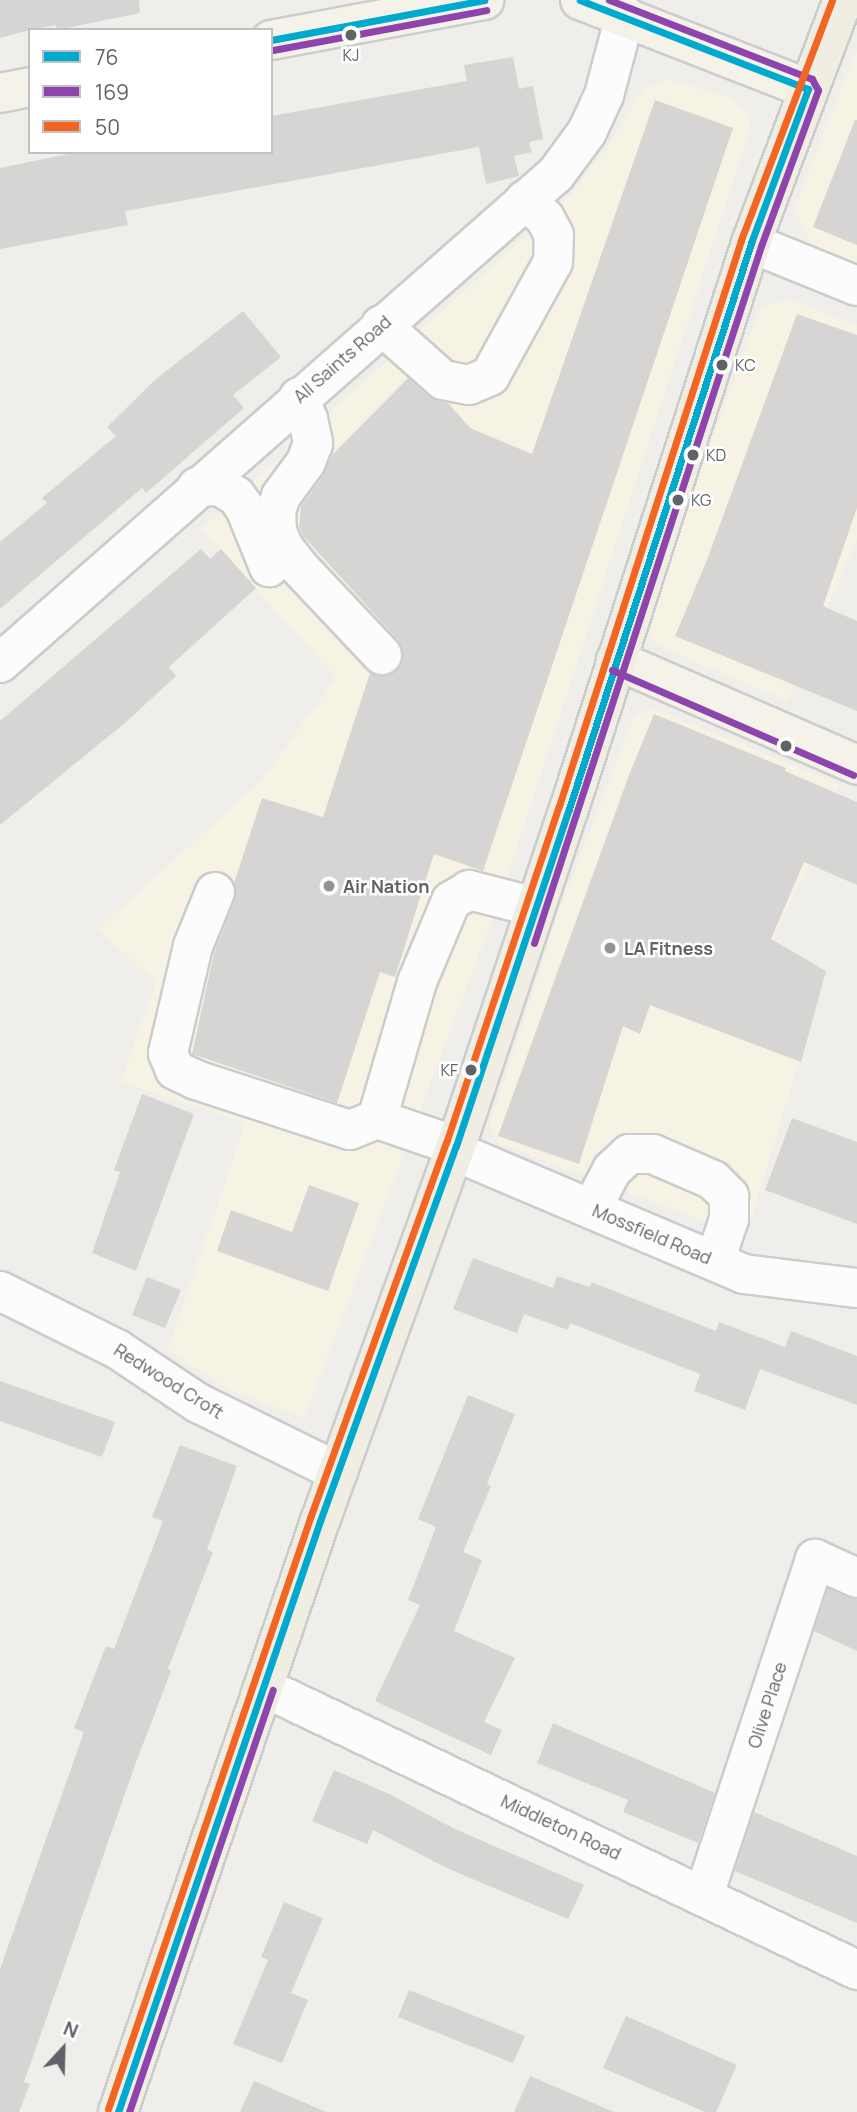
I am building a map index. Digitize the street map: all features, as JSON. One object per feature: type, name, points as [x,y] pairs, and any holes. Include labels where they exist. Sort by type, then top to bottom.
[{"type":"highway","points":[[118,2112],[338,1472],[455,1149],[751,243],[843,0]]},
{"type":"main road","points":[[273,40],[484,0]]},
{"type":"main road","points":[[580,0],[808,89]]},
{"type":"main road","points":[[0,93],[28,87]]},
{"type":"main road","points":[[616,660],[857,765]]},
{"type":"street","name":"All Saints Road","points":[[0,663],[556,173],[586,132],[604,95],[625,16]]},
{"type":"street","points":[[381,325],[443,380],[468,385],[490,376],[553,262],[554,235],[545,218],[525,200]]},
{"type":"street","points":[[751,243],[857,286]]},
{"type":"street","points":[[197,487],[219,486],[236,496],[245,508],[270,568],[379,663],[285,549],[277,532],[276,511],[281,496],[306,462],[313,443],[308,419],[299,397]]},
{"type":"street","points":[[215,892],[193,946],[168,1053],[175,1070],[196,1080],[350,1130],[377,1119],[417,982],[451,901],[469,890],[535,907]]},
{"type":"street","name":"Mossfield Road","points":[[377,1119],[455,1149],[744,1274],[857,1288]]},
{"type":"street","points":[[592,1208],[612,1170],[629,1154],[653,1154],[713,1180],[729,1196],[729,1219],[715,1261]]},
{"type":"street","name":"Redwood Croft","points":[[0,1291],[117,1349],[198,1404],[338,1472]]},
{"type":"street","name":"Olive Place","points":[[704,1895],[815,1559],[857,1578]]},
{"type":"street","name":"Middleton Road","points":[[263,1687],[857,1970]]},
{"type":"shaded area","points":[[857,49],[857,264],[813,247],[794,210]]},
{"type":"shaded area","points":[[668,80],[730,97],[747,114],[751,126],[505,885],[304,1418],[229,1389],[168,1351],[245,1123],[121,1082],[156,982],[98,929],[260,782],[337,678],[201,529],[571,195],[609,145],[643,89]]},
{"type":"shaded area","points":[[792,300],[857,326],[857,539],[787,701],[656,645],[648,635],[686,511],[761,307]]},
{"type":"shaded area","points":[[654,709],[839,784],[809,864],[773,940],[826,971],[746,1237],[498,1143],[490,1124],[560,909],[634,717]]},
{"type":"building","points":[[0,0],[139,0],[140,13],[67,28],[57,28],[56,25],[28,28],[28,31],[0,38]]},
{"type":"building","points":[[513,57],[519,89],[533,86],[543,139],[529,142],[532,152],[514,156],[519,176],[486,184],[479,147],[125,211],[128,225],[0,249],[0,168],[68,154],[273,154],[273,116],[467,81],[464,65]]},
{"type":"building","points":[[655,100],[733,128],[483,871],[434,854],[395,977],[380,972],[337,1103],[192,1054],[214,953],[235,900],[234,883],[262,798],[323,817],[370,673],[388,676],[397,670],[403,661],[403,649],[398,640],[304,537],[299,527],[301,506],[324,475],[332,455],[408,378],[429,397],[449,404],[470,428],[532,454]]},
{"type":"building","points":[[857,120],[857,245],[813,227]]},
{"type":"building","points":[[243,311],[281,357],[233,395],[244,408],[146,493],[142,488],[0,609],[0,542],[47,503],[42,498],[116,436],[107,427],[156,379]]},
{"type":"building","points":[[797,314],[857,335],[857,508],[823,606],[857,621],[857,711],[675,636],[707,560]]},
{"type":"building","points":[[201,549],[210,559],[221,549],[256,588],[169,667],[176,676],[126,722],[0,825],[0,721]]},
{"type":"building","points":[[654,714],[786,768],[785,771],[857,802],[857,885],[804,862],[771,939],[826,971],[801,1062],[650,1005],[640,1034],[623,1026],[579,1164],[498,1136],[629,775]]},
{"type":"building","points":[[142,1094],[194,1114],[136,1271],[92,1253],[120,1172],[114,1170]]},
{"type":"building","points":[[792,1118],[857,1142],[857,1224],[765,1190]]},
{"type":"building","points":[[309,1185],[359,1203],[328,1291],[217,1251],[231,1210],[292,1232]]},
{"type":"building","points":[[473,1258],[553,1288],[557,1276],[590,1287],[591,1282],[716,1331],[719,1322],[785,1347],[791,1331],[857,1356],[857,1405],[760,1369],[745,1410],[694,1391],[700,1374],[570,1323],[568,1330],[524,1314],[517,1333],[453,1309]]},
{"type":"building","points":[[147,1277],[181,1290],[165,1328],[132,1315]]},
{"type":"building","points":[[0,1381],[115,1422],[102,1457],[0,1421]]},
{"type":"building","points":[[468,1395],[515,1414],[487,1484],[491,1486],[463,1552],[482,1560],[454,1631],[515,1658],[484,1722],[502,1730],[491,1755],[375,1701],[420,1605],[408,1600],[436,1527],[418,1519]]},
{"type":"building","points":[[180,1445],[237,1466],[207,1550],[213,1552],[168,1669],[171,1671],[135,1765],[24,2082],[30,2084],[19,2112],[0,2112],[0,1969],[84,1732],[74,1728],[106,1646],[114,1649],[163,1521],[152,1517]]},
{"type":"building","points":[[828,1589],[857,1600],[857,1651],[814,1631]]},
{"type":"building","points":[[553,1723],[715,1793],[698,1843],[623,1812],[628,1800],[537,1763]]},
{"type":"building","points":[[334,1770],[389,1794],[455,1829],[584,1885],[568,1919],[449,1869],[373,1830],[367,1844],[312,1821]]},
{"type":"building","points":[[754,1812],[857,1856],[857,1923],[735,1871]]},
{"type":"building","points":[[284,1902],[323,1918],[291,1993],[308,2000],[282,2063],[233,2044],[268,1960],[261,1957]]},
{"type":"building","points":[[409,1990],[525,2036],[513,2063],[398,2017]]},
{"type":"building","points":[[626,2016],[737,2065],[716,2112],[705,2112],[603,2068]]},
{"type":"building","points":[[530,2076],[614,2112],[514,2112]]},
{"type":"building","points":[[254,2081],[326,2112],[240,2112]]},
{"type":"transit line","name":"76","points":[[273,40],[484,0]]},
{"type":"transit line","name":"76","points":[[118,2112],[320,1521],[456,1146],[569,809],[751,243],[808,89],[580,0]]},
{"type":"transit line","name":"169","points":[[534,943],[761,246],[818,90],[812,79],[609,0]]},
{"type":"transit line","name":"50","points":[[108,2109],[310,1518],[446,1143],[559,806],[741,240],[832,0]]},
{"type":"transit line","name":"169","points":[[273,50],[486,10]]},
{"type":"transit line","name":"169","points":[[612,670],[853,775]]},
{"type":"transit line","name":"169","points":[[129,2112],[273,1690]]},
{"type":"place","name":"KJ","points":[[351,35]]},
{"type":"place","name":"KC","points":[[722,365]]},
{"type":"place","name":"KD","points":[[693,455]]},
{"type":"place","name":"KG","points":[[678,500]]},
{"type":"place","name":"Air Nation","points":[[329,886]]},
{"type":"place","name":"LA Fitness","points":[[610,948]]},
{"type":"place","name":"KF","points":[[471,1070]]}]
